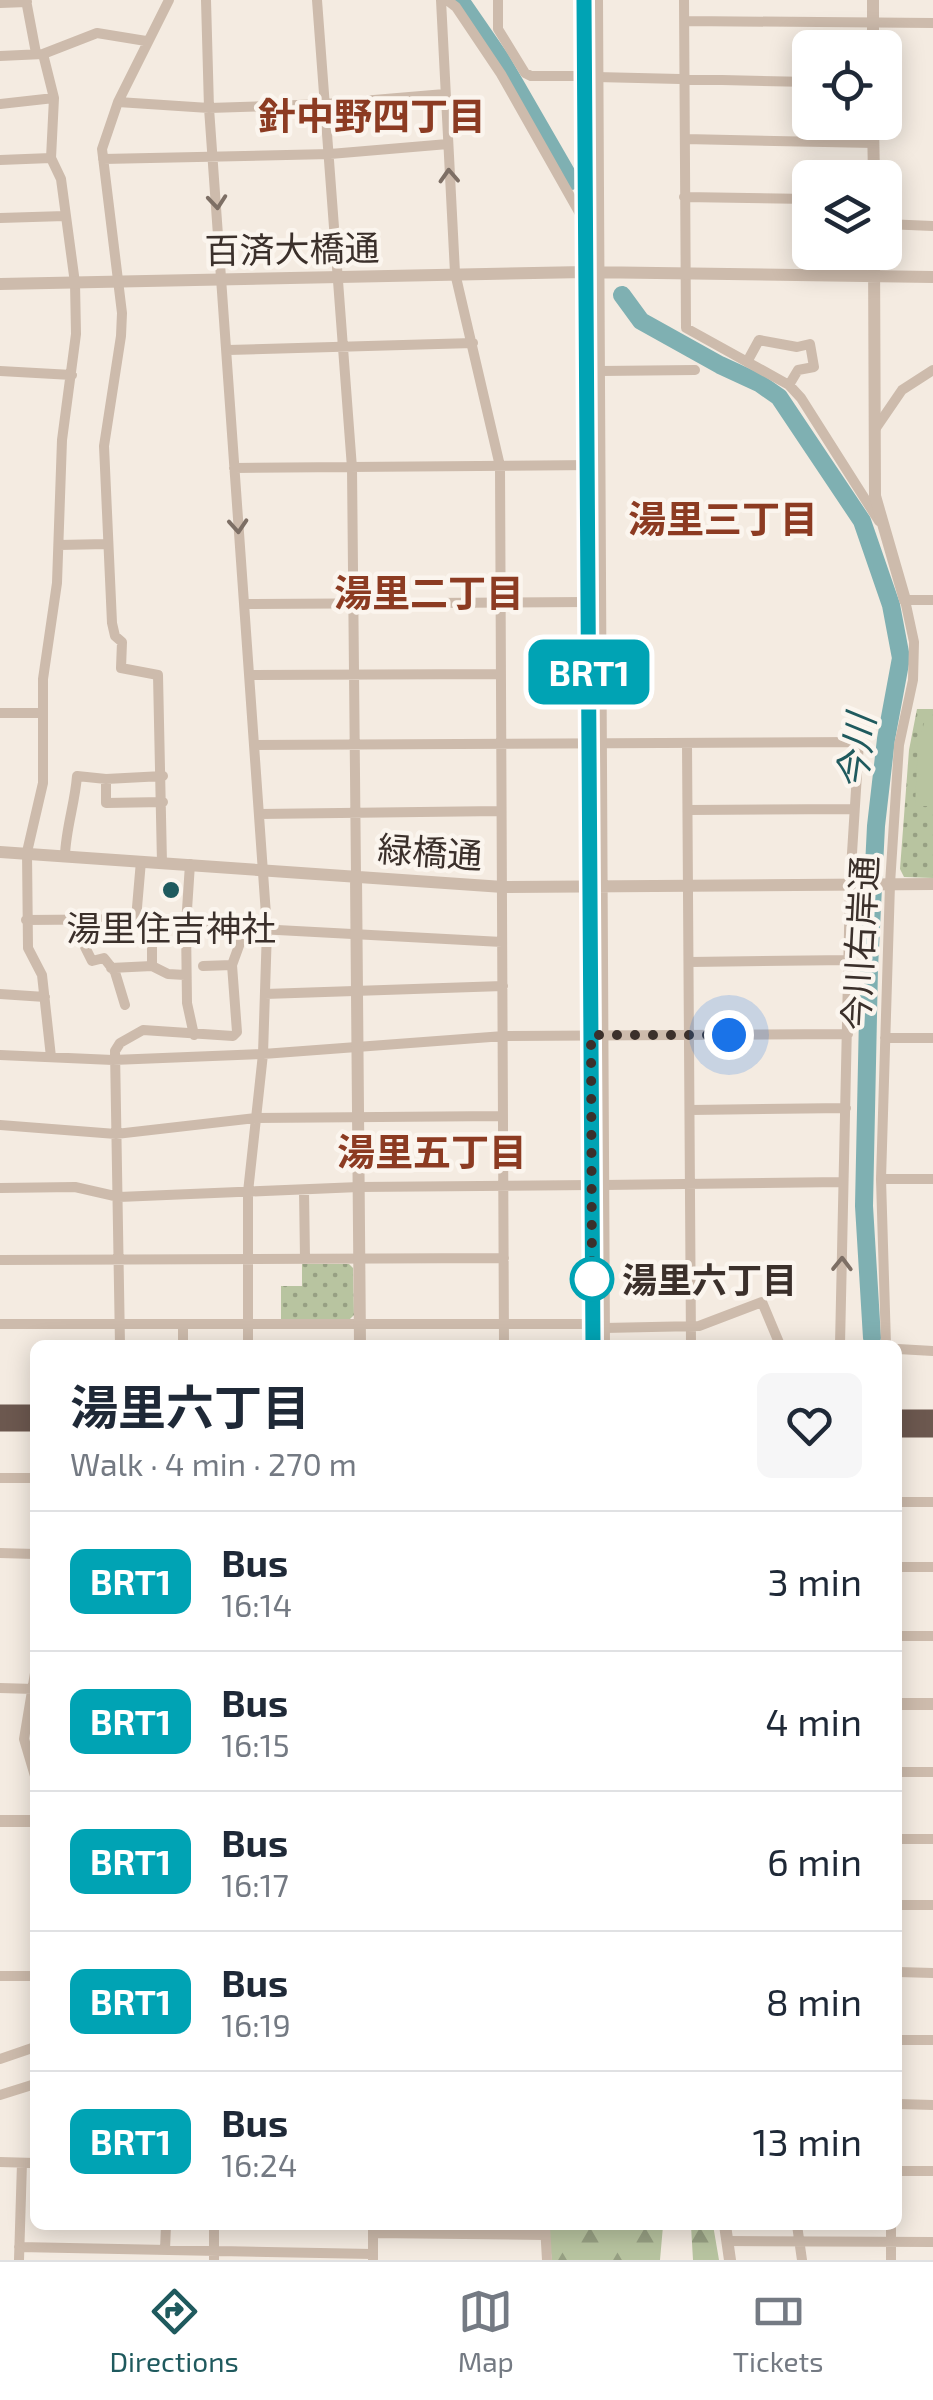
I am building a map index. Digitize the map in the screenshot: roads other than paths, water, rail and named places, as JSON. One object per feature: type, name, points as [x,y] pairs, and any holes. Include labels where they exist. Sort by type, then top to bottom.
[{"type":"highway","points":[[0,1412],[30,1412]]},
{"type":"highway","points":[[902,1416],[933,1417]]},
{"type":"highway","points":[[0,1424],[30,1424]]},
{"type":"highway","points":[[902,1430],[933,1430]]},
{"type":"street","points":[[162,862],[158,676],[121,668],[122,642],[115,636],[112,623],[104,446],[121,336],[103,158],[106,134],[118,102],[169,0]]},
{"type":"street","points":[[206,0],[209,108],[267,929],[263,1054],[248,1192],[248,1340]]},
{"type":"street","points":[[316,0],[352,468],[360,1340]]},
{"type":"street","points":[[504,1340],[500,466],[455,273],[444,0],[456,6],[501,74],[585,222]]},
{"type":"street","points":[[498,0],[498,28],[525,73],[532,76],[792,82]]},
{"type":"street","points":[[584,0],[590,76],[594,465],[598,1185],[598,1326],[594,1340]]},
{"type":"street","points":[[595,744],[588,602],[601,371],[585,222],[597,0]]},
{"type":"street","points":[[684,0],[686,274]]},
{"type":"street","points":[[874,0],[874,30]]},
{"type":"street","points":[[0,3],[26,1],[54,98],[51,158],[60,179],[75,283],[76,334],[62,440],[58,582],[43,679],[43,783],[28,852],[28,948],[42,975],[50,1057]]},
{"type":"street","points":[[684,21],[933,23]]},
{"type":"street","points":[[0,56],[39,53],[96,33],[146,41]]},
{"type":"street","points":[[118,102],[209,108],[445,94]]},
{"type":"street","points":[[0,104],[54,98]]},
{"type":"street","points":[[686,139],[874,143],[874,160]]},
{"type":"street","points":[[103,158],[330,154],[448,144]]},
{"type":"street","points":[[0,160],[51,158]]},
{"type":"street","points":[[684,198],[792,199]]},
{"type":"street","points":[[0,218],[65,216]]},
{"type":"street","points":[[902,225],[933,226]]},
{"type":"street","points":[[874,270],[875,496],[881,525]]},
{"type":"street","name":"百済大橋通","points":[[0,284],[455,273],[933,277]]},
{"type":"street","name":"今川右岸通","points":[[686,274],[686,328],[789,385],[881,525],[914,642],[913,680],[899,745],[890,884],[882,1179],[886,1340]]},
{"type":"street","points":[[748,362],[759,340],[797,347],[810,344],[814,367],[798,370],[789,385]]},
{"type":"street","points":[[228,350],[473,343]]},
{"type":"street","points":[[601,371],[695,370]]},
{"type":"street","points":[[875,429],[902,390],[933,370]]},
{"type":"street","points":[[0,371],[72,376]]},
{"type":"street","points":[[234,468],[594,465]]},
{"type":"street","points":[[59,544],[107,544]]},
{"type":"street","points":[[905,600],[933,600]]},
{"type":"street","points":[[244,604],[588,602]]},
{"type":"street","points":[[250,675],[501,674]]},
{"type":"street","points":[[0,714],[43,713]]},
{"type":"street","points":[[254,745],[859,742],[840,1340]]},
{"type":"street","points":[[687,743],[691,1340]]},
{"type":"street","points":[[65,855],[66,827],[77,776],[163,776]]},
{"type":"street","points":[[106,779],[106,803],[163,802]]},
{"type":"street","points":[[688,810],[854,809]]},
{"type":"street","points":[[259,814],[501,811]]},
{"type":"street","name":"緑橋通","points":[[0,852],[503,887],[890,884]]},
{"type":"street","points":[[136,919],[141,861]]},
{"type":"street","points":[[190,864],[186,975],[194,1035]]},
{"type":"street","points":[[890,884],[933,884]]},
{"type":"street","points":[[83,918],[89,956],[92,961],[104,958],[125,1005]]},
{"type":"street","points":[[26,920],[152,919],[186,925],[502,942]]},
{"type":"street","points":[[152,919],[152,966]]},
{"type":"street","points":[[120,1340],[113,1060],[120,1043],[142,1030],[233,1036],[237,1032],[232,965],[241,928]]},
{"type":"street","points":[[690,962],[850,960]]},
{"type":"street","points":[[203,966],[232,965]]},
{"type":"street","points":[[111,968],[152,966],[168,974],[186,975]]},
{"type":"street","points":[[265,994],[503,986]]},
{"type":"street","points":[[0,994],[44,997]]},
{"type":"street","points":[[0,1055],[113,1060],[263,1054],[504,1036],[848,1034]]},
{"type":"street","points":[[884,1038],[933,1038]]},
{"type":"street","points":[[691,1110],[846,1108]]},
{"type":"street","points":[[0,1125],[116,1134],[256,1118],[503,1116]]},
{"type":"street","points":[[882,1179],[933,1179]]},
{"type":"street","points":[[0,1188],[75,1187],[119,1198],[358,1188],[844,1182]]},
{"type":"street","points":[[304,1190],[306,1259]]},
{"type":"street","points":[[0,1260],[504,1258]]},
{"type":"street","points":[[0,1324],[690,1326],[762,1302],[778,1340]]},
{"type":"street","points":[[183,1324],[183,1340]]},
{"type":"street","points":[[598,1326],[602,1340]]},
{"type":"street","points":[[902,1349],[933,1351]]},
{"type":"street","points":[[0,1478],[30,1478]]},
{"type":"street","points":[[902,1502],[933,1502]]},
{"type":"street","points":[[0,1553],[30,1554]]},
{"type":"street","points":[[902,1567],[933,1567]]},
{"type":"street","points":[[902,1636],[933,1636]]},
{"type":"street","points":[[0,1688],[30,1689]]},
{"type":"street","points":[[902,1704],[933,1704]]},
{"type":"street","points":[[30,1706],[24,1740],[30,1751]]},
{"type":"street","points":[[902,1772],[933,1772]]},
{"type":"street","points":[[0,1821],[30,1821]]},
{"type":"street","points":[[902,1839],[933,1839]]},
{"type":"street","points":[[902,1904],[933,1905]]},
{"type":"street","points":[[902,1972],[933,1973]]},
{"type":"street","points":[[0,1976],[30,1976]]},
{"type":"street","points":[[902,2040],[933,2040]]},
{"type":"street","points":[[0,2060],[30,2049]]},
{"type":"street","points":[[0,2095],[30,2086]]},
{"type":"street","points":[[902,2104],[933,2105]]},
{"type":"street","points":[[0,2162],[30,2164]]},
{"type":"street","points":[[19,2260],[22,2163]]},
{"type":"street","points":[[902,2171],[933,2171]]},
{"type":"street","points":[[20,2207],[30,2207]]},
{"type":"street","points":[[165,2250],[166,2230]]},
{"type":"street","points":[[214,2230],[214,2256]]},
{"type":"street","points":[[19,2247],[165,2250],[214,2256],[373,2257],[373,2230]]},
{"type":"street","points":[[545,2230],[546,2260]]},
{"type":"street","points":[[726,2230],[730,2260]]},
{"type":"street","points":[[798,2230],[802,2260]]},
{"type":"street","points":[[852,2230],[852,2242]]},
{"type":"street","points":[[891,2230],[891,2260]]},
{"type":"street","points":[[728,2241],[933,2242]]},
{"type":"waterway","name":"今川","points":[[460,0],[500,58],[571,181]]},
{"type":"waterway","name":"今川","points":[[622,295],[641,321],[779,397],[862,521],[891,605],[901,658],[876,826],[869,968],[864,1206],[872,1338]]},
{"type":"place","name":"湯里住吉神社","points":[[171,890]]},
{"type":"place","name":"湯里六丁目","points":[[592,1279]]},
{"type":"district","name":"針中野四丁目","points":[[372,115]]},
{"type":"district","name":"湯里三丁目","points":[[723,518]]},
{"type":"district","name":"湯里二丁目","points":[[429,592]]},
{"type":"district","name":"湯里五丁目","points":[[432,1151]]}]
